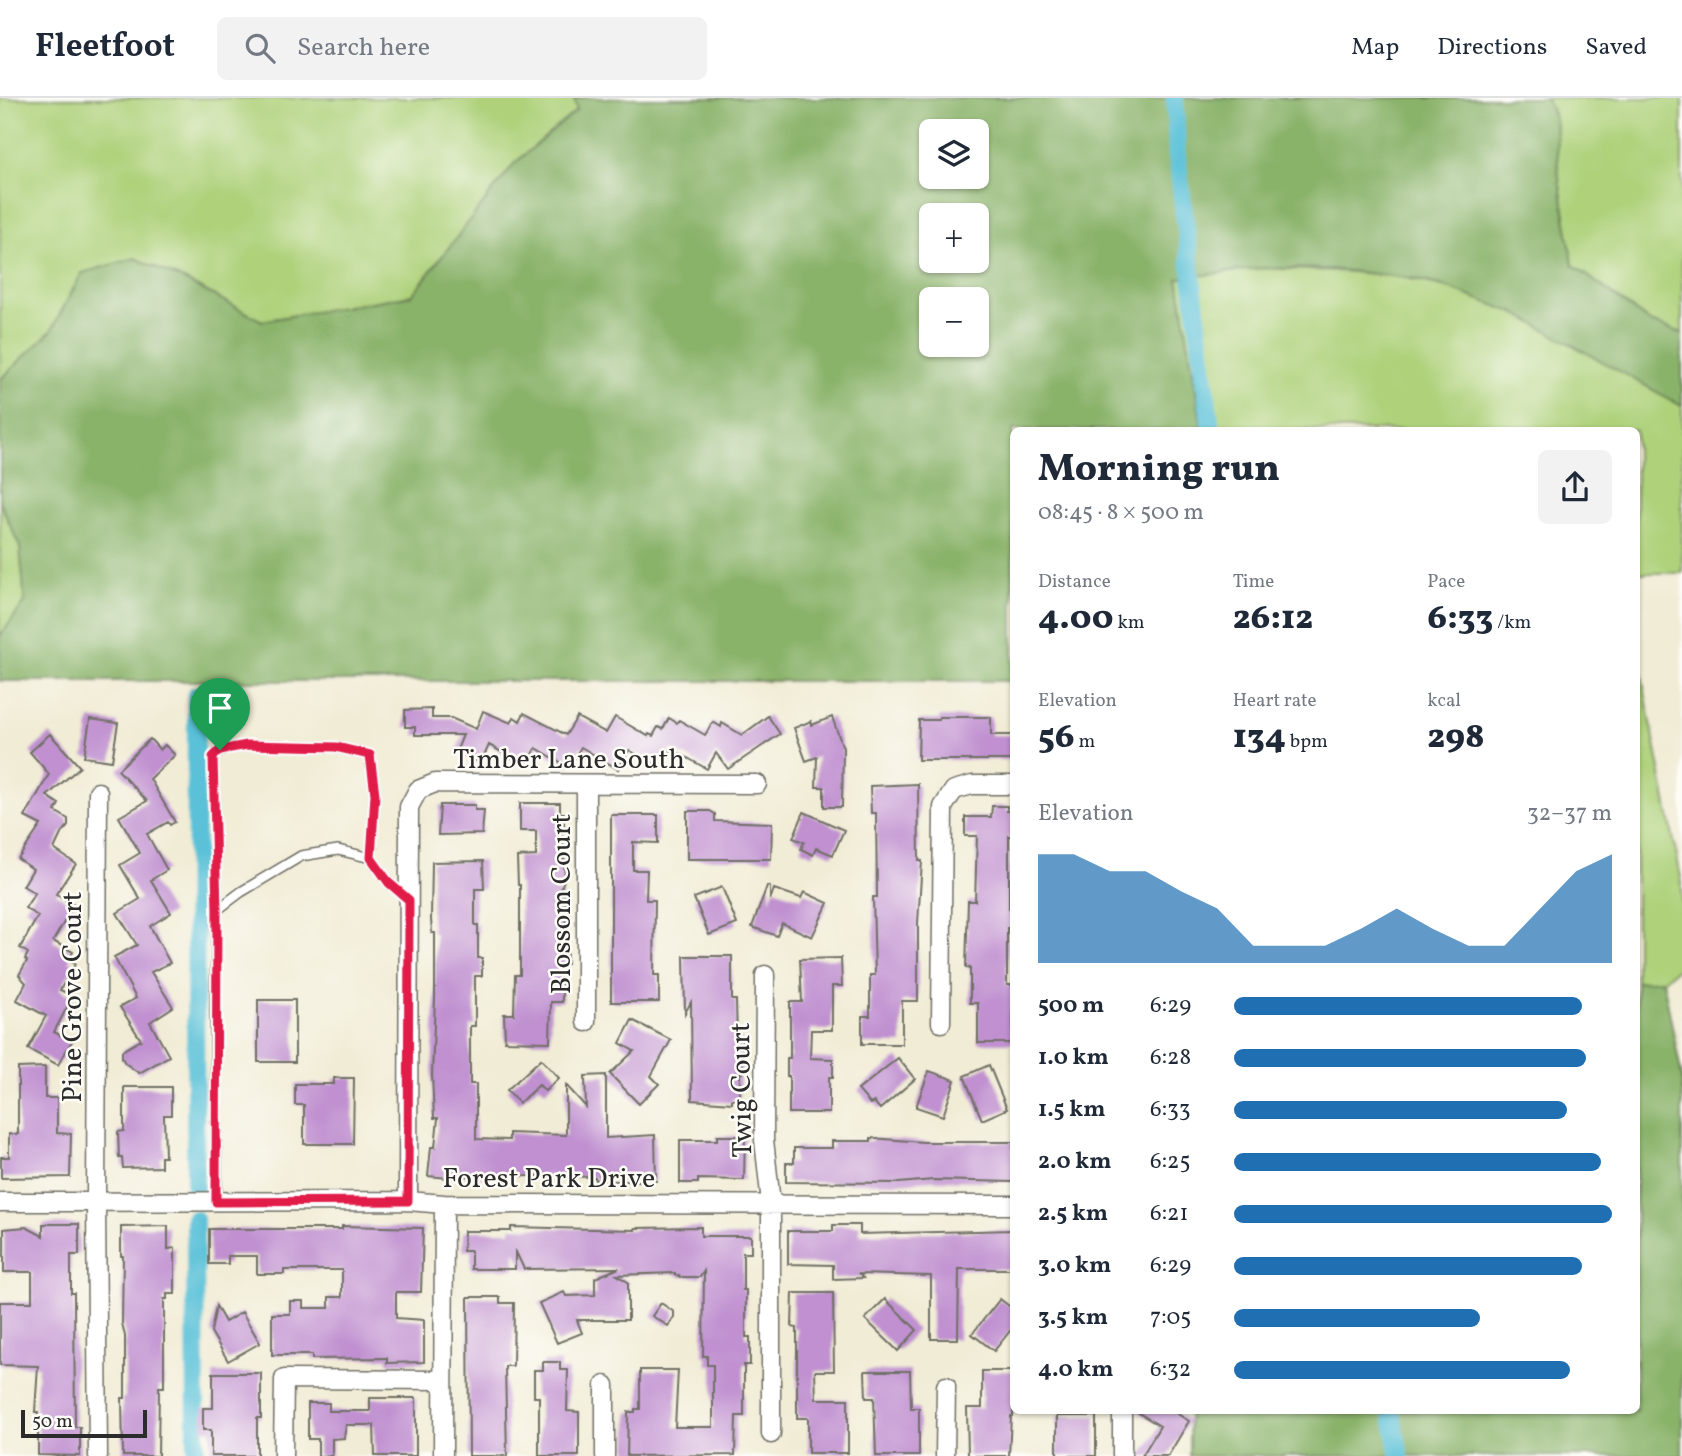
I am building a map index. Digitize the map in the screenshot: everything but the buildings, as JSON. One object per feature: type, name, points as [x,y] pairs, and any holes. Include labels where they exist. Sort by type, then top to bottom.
[{"type":"street","name":"Timber Lane South","points":[[408,1201],[409,807],[418,790],[435,783],[757,784]]},
{"type":"street","name":"Blossom Court","points":[[586,785],[586,1022]]},
{"type":"street","points":[[941,1023],[943,807],[954,790],[972,785],[1010,785]]},
{"type":"street","name":"Pine Grove Court","points":[[98,792],[96,1202],[99,1456]]},
{"type":"street","name":"Twig Court","points":[[765,975],[764,1140],[771,1203],[771,1434]]},
{"type":"street","name":"Forest Park Drive","points":[[0,1202],[408,1201],[444,1204],[1010,1205]]},
{"type":"street","points":[[443,1456],[444,1204]]},
{"type":"street","points":[[283,1456],[284,1379],[443,1380]]},
{"type":"street","points":[[605,1385],[605,1456]]},
{"type":"street","points":[[945,1456],[946,1386]]},
{"type":"street","points":[[1122,1414],[1122,1456]]},
{"type":"lane","points":[[216,1202],[217,910],[213,757],[220,750],[247,745],[336,747],[370,755],[375,794],[371,858],[389,883],[409,900]]},
{"type":"lane","points":[[217,910],[241,892],[301,856],[338,850],[371,858]]},
{"type":"green space","points":[[0,98],[574,98],[577,110],[514,164],[412,295],[262,321],[186,281],[82,273],[51,331],[0,380]]},
{"type":"green space","points":[[574,98],[1546,98],[1555,119],[1559,179],[1573,265],[1650,322],[1682,333],[1682,406],[1515,313],[1440,285],[1410,278],[1332,269],[1262,268],[1178,278],[1202,427],[1010,427],[1010,681],[0,681],[0,636],[25,602],[20,547],[0,502],[0,380],[51,331],[82,273],[135,258],[262,321],[412,295],[514,164],[577,110]]},
{"type":"green space","points":[[1546,98],[1682,98],[1682,333],[1650,322],[1573,265],[1559,179],[1555,119]]},
{"type":"green space","points":[[1262,268],[1394,276],[1438,285],[1502,307],[1533,322],[1682,406],[1682,573],[1640,573],[1640,427],[1202,427],[1177,278]]},
{"type":"green space","points":[[0,502],[20,547],[25,602],[0,636]]},
{"type":"green space","points":[[1640,667],[1682,883],[1682,965],[1663,980],[1640,982]]},
{"type":"green space","points":[[1663,980],[1682,1077],[1682,1456],[1189,1456],[1189,1414],[1640,1414],[1640,982]]},
{"type":"waterway","points":[[1175,98],[1177,156],[1211,427]]},
{"type":"waterway","points":[[195,1188],[196,695]]},
{"type":"waterway","points":[[195,1219],[196,1456]]},
{"type":"waterway","points":[[1392,1414],[1400,1456]]},
{"type":"route","points":[[247,745],[336,747],[370,755],[375,794],[371,858],[389,883],[409,900],[408,1201],[216,1202],[217,910],[213,757],[220,750],[247,745]]}]
